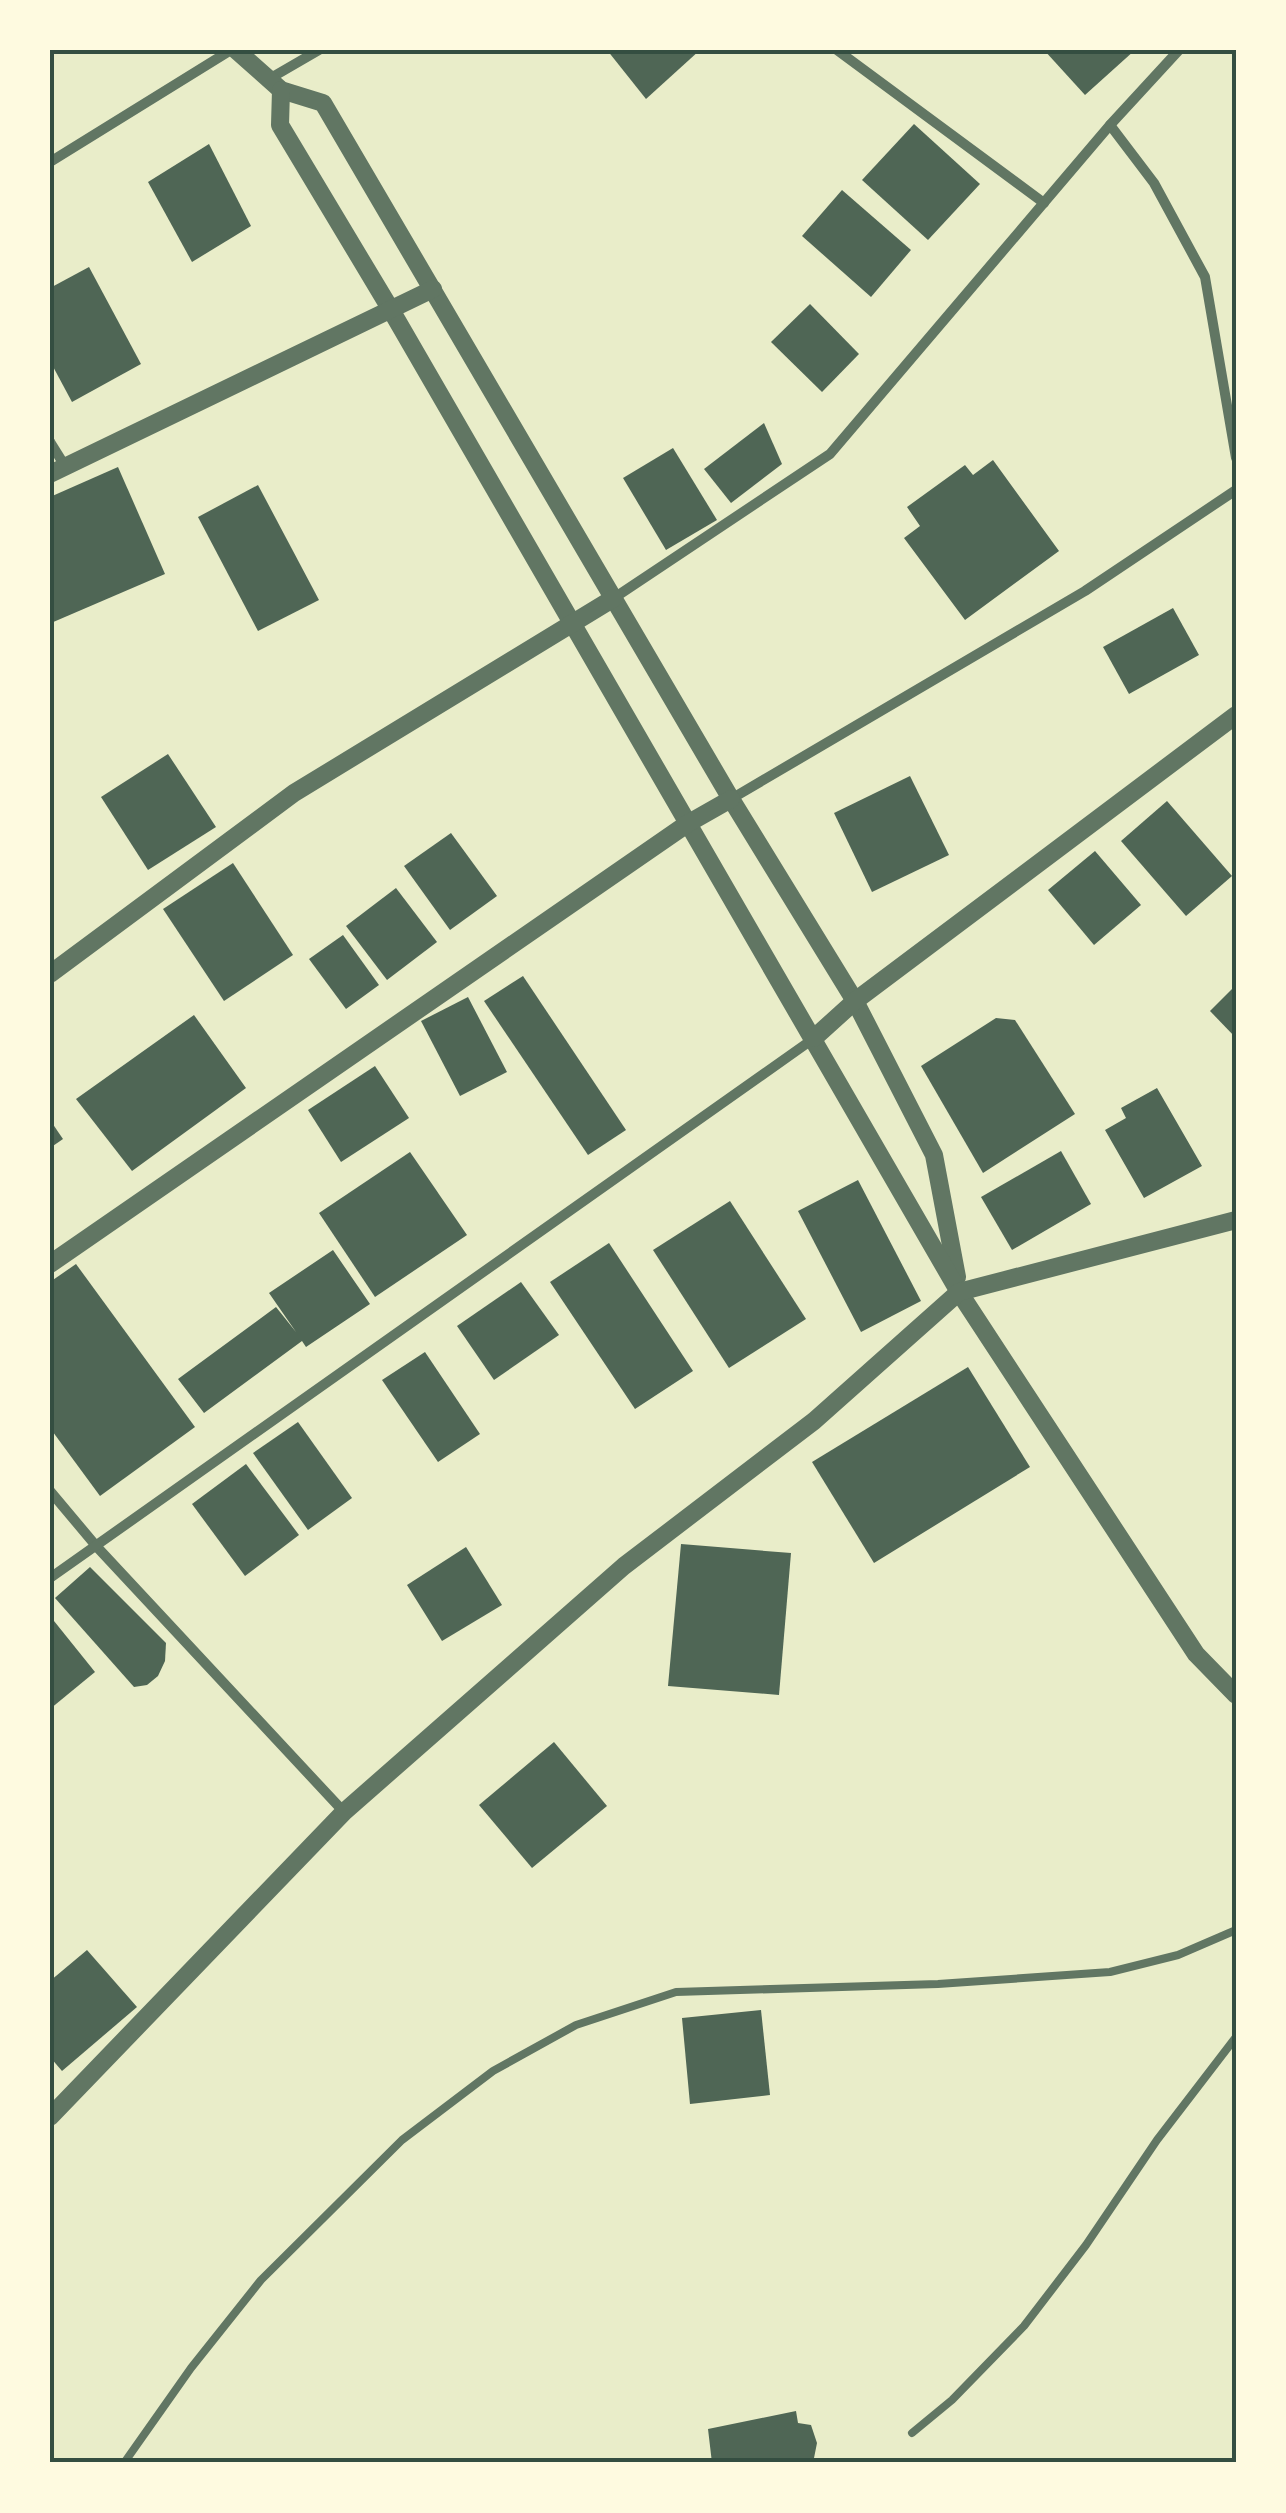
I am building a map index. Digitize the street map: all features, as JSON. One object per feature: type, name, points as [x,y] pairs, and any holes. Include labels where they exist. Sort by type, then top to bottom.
[{"type":"street","points":[[50,162],[233,50],[275,84],[323,103],[731,799],[855,1002],[934,1155],[960,1292]]},
{"type":"street","points":[[275,84],[319,50]]},
{"type":"street","points":[[837,50],[1044,203]]},
{"type":"street","points":[[50,974],[294,793],[614,598],[830,454],[1110,125],[1179,50]]},
{"type":"street","points":[[275,84],[280,125],[960,1292],[1196,1654],[1236,1695]]},
{"type":"street","points":[[1110,125],[1154,184],[1205,277],[1236,458]]},
{"type":"street","points":[[50,442],[57,470],[433,289]]},
{"type":"street","points":[[50,1264],[686,824],[1085,591],[1236,490]]},
{"type":"street","points":[[50,1578],[814,1038],[855,1002],[1236,715]]},
{"type":"street","points":[[50,2116],[344,1812],[624,1566],[814,1421],[960,1292],[1236,1220]]},
{"type":"street","points":[[50,1491],[96,1547],[344,1812]]},
{"type":"lane","points":[[124,2463],[190,2368],[261,2280],[402,2140],[493,2070],[576,2025],[676,1992],[938,1984],[1110,1972],[1178,1955],[1236,1930]]},
{"type":"lane","points":[[912,2433],[952,2400],[1024,2326],[1236,2037]]},
{"type":"building","points":[[607,50],[700,50],[646,99]]},
{"type":"building","points":[[1044,50],[1135,50],[1085,95]]},
{"type":"building","points":[[914,124],[980,184],[928,240],[862,180]]},
{"type":"building","points":[[209,144],[251,226],[192,262],[148,182]]},
{"type":"building","points":[[842,190],[911,250],[871,297],[802,236]]},
{"type":"building","points":[[89,267],[141,364],[72,402],[50,361],[50,288]]},
{"type":"building","points":[[810,304],[859,354],[822,392],[771,342]]},
{"type":"building","points":[[764,423],[782,464],[731,503],[704,469]]},
{"type":"building","points":[[673,448],[717,520],[666,550],[623,478]]},
{"type":"building","points":[[993,460],[1059,551],[965,620],[904,538],[920,526],[907,507],[965,465],[973,475]]},
{"type":"building","points":[[118,467],[165,574],[51,623],[50,497]]},
{"type":"building","points":[[258,485],[319,600],[258,631],[198,517]]},
{"type":"building","points":[[1173,608],[1199,655],[1129,694],[1103,647]]},
{"type":"building","points":[[168,754],[216,827],[148,870],[101,797]]},
{"type":"building","points":[[910,776],[949,855],[872,892],[834,813]]},
{"type":"building","points":[[1167,801],[1232,876],[1186,916],[1121,841]]},
{"type":"building","points":[[451,833],[497,896],[450,930],[404,866]]},
{"type":"building","points":[[1095,851],[1141,905],[1094,945],[1048,890]]},
{"type":"building","points":[[233,863],[293,955],[224,1001],[163,909]]},
{"type":"building","points":[[396,888],[437,942],[387,980],[346,926]]},
{"type":"building","points":[[343,935],[379,985],[346,1009],[309,959]]},
{"type":"building","points":[[523,976],[626,1130],[588,1155],[484,1001]]},
{"type":"building","points":[[1236,985],[1236,1038],[1210,1011]]},
{"type":"building","points":[[468,997],[507,1072],[460,1096],[421,1021]]},
{"type":"building","points":[[194,1015],[246,1088],[132,1171],[76,1099]]},
{"type":"building","points":[[996,1018],[1015,1020],[1075,1114],[983,1173],[921,1066]]},
{"type":"building","points":[[375,1066],[409,1118],[341,1162],[308,1110]]},
{"type":"building","points":[[1157,1088],[1202,1166],[1144,1198],[1105,1130],[1126,1118],[1121,1108]]},
{"type":"building","points":[[50,1120],[63,1139],[50,1148]]},
{"type":"building","points":[[1061,1151],[1091,1204],[1012,1250],[981,1197]]},
{"type":"building","points":[[410,1152],[467,1235],[375,1297],[319,1213]]},
{"type":"building","points":[[858,1180],[921,1301],[861,1332],[798,1211]]},
{"type":"building","points":[[730,1201],[806,1319],[729,1368],[653,1250]]},
{"type":"building","points":[[609,1243],[693,1371],[635,1409],[550,1282]]},
{"type":"building","points":[[333,1250],[370,1304],[306,1347],[302,1341],[204,1413],[178,1379],[276,1307],[296,1332],[269,1293]]},
{"type":"building","points":[[76,1264],[195,1427],[100,1496],[50,1428],[50,1282]]},
{"type":"building","points":[[521,1282],[559,1335],[494,1380],[457,1326]]},
{"type":"building","points":[[425,1352],[480,1434],[438,1462],[382,1380]]},
{"type":"building","points":[[968,1367],[1030,1467],[874,1563],[812,1462]]},
{"type":"building","points":[[298,1422],[352,1498],[308,1530],[253,1453]]},
{"type":"building","points":[[246,1464],[299,1535],[245,1576],[192,1504]]},
{"type":"building","points":[[681,1544],[791,1553],[779,1695],[668,1686]]},
{"type":"building","points":[[466,1547],[502,1605],[442,1641],[407,1585]]},
{"type":"building","points":[[90,1567],[166,1643],[165,1661],[158,1676],[147,1685],[134,1687],[55,1598]]},
{"type":"building","points":[[50,1616],[95,1672],[50,1709]]},
{"type":"building","points":[[554,1742],[607,1806],[532,1868],[479,1805]]},
{"type":"building","points":[[87,1950],[137,2007],[62,2071],[50,2057],[50,1981]]},
{"type":"building","points":[[761,2010],[770,2095],[690,2104],[682,2018]]},
{"type":"building","points":[[796,2411],[798,2423],[811,2425],[817,2443],[813,2463],[712,2463],[708,2429]]}]
